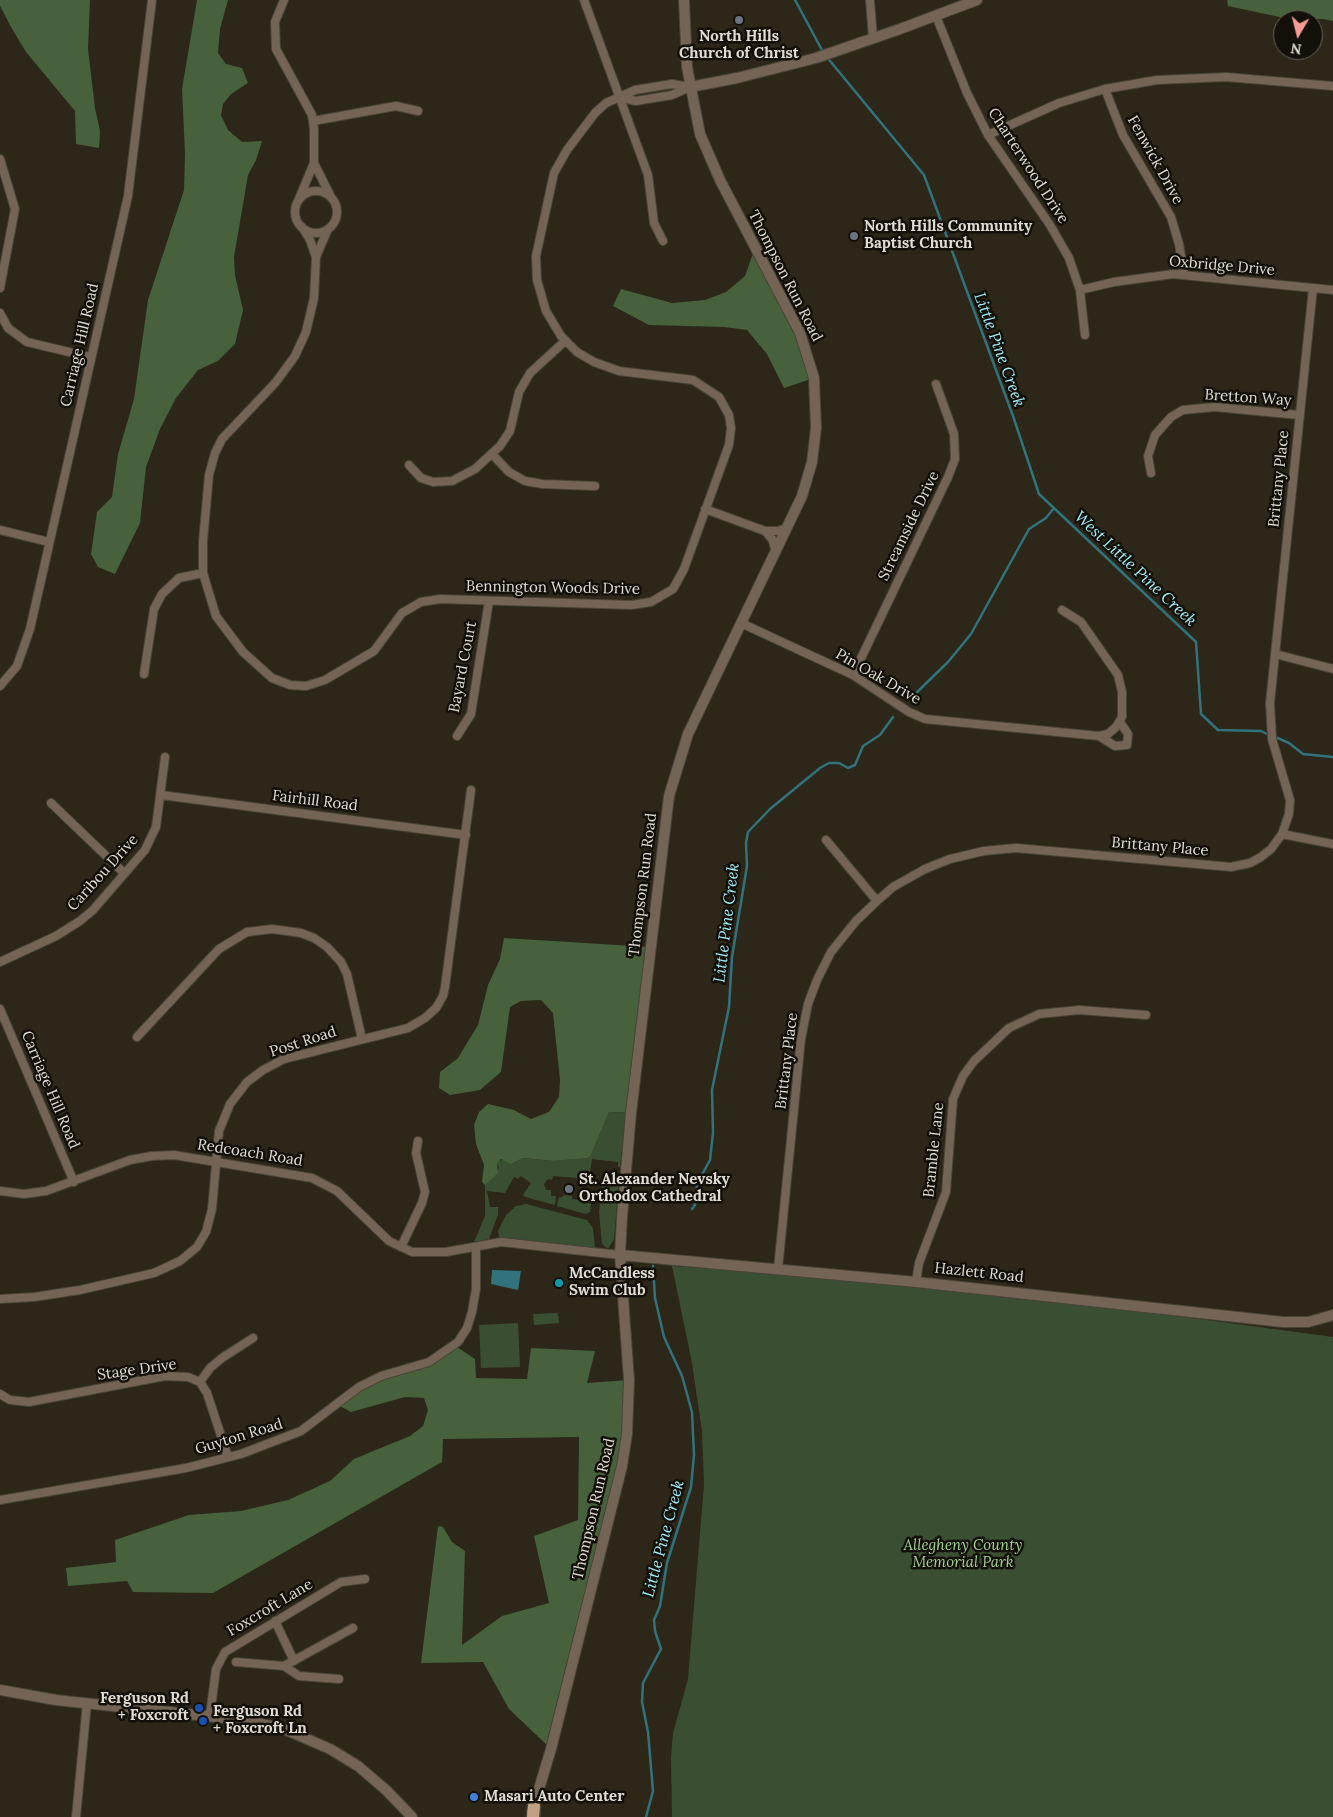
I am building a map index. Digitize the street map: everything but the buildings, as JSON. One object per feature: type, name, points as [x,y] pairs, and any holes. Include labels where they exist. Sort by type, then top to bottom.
[{"type":"street","name":"Carriage Hill Road","points":[[0,686],[13,673],[22,656],[128,196],[152,0]]},
{"type":"street","name":"Bennington Woods Drive","points":[[284,0],[275,22],[276,49],[309,109],[313,121],[314,163],[298,201],[296,215],[310,240],[316,257]]},
{"type":"street","points":[[584,0],[650,180],[654,223],[663,241]]},
{"type":"street","name":"Thompson Run Road","points":[[532,1813],[624,1451],[629,1380],[620,1255],[631,1113],[669,796],[688,734],[802,496],[812,462],[816,412],[814,378],[800,333],[704,146],[690,87],[684,40],[684,0]]},
{"type":"street","points":[[870,0],[873,39]]},
{"type":"street","points":[[690,87],[738,78],[816,58],[977,0]]},
{"type":"street","name":"Charterwood Drive","points":[[936,16],[967,93],[988,135],[1055,233],[1073,268],[1080,290],[1085,334]]},
{"type":"street","points":[[988,135],[1052,106],[1105,89],[1158,80],[1206,77],[1264,79],[1333,86]]},
{"type":"street","name":"Bennington Woods Drive","points":[[314,163],[332,198],[337,213],[334,223],[328,229],[316,257],[311,314],[298,350],[276,382],[226,434],[215,453],[207,496],[202,556],[203,572],[214,611],[234,642],[266,674],[278,681],[295,686],[319,682],[368,656],[384,640],[402,613],[415,604],[440,599],[631,605],[656,600],[670,592],[678,582],[731,433],[729,415],[718,397],[704,385],[689,378],[631,373],[606,367],[582,356],[565,341],[546,311],[538,286],[536,256],[554,173],[567,150],[602,106],[635,90],[644,88],[672,84],[690,87]]},
{"type":"street","name":"Fenwick Drive","points":[[1105,89],[1123,135],[1171,216],[1181,250],[1184,274]]},
{"type":"street","points":[[313,121],[396,106],[418,111]]},
{"type":"street","points":[[0,159],[2,172],[15,209],[0,288]]},
{"type":"street","points":[[298,201],[306,193],[315,191],[324,192],[332,198]]},
{"type":"street","points":[[302,227],[316,233],[328,229]]},
{"type":"street","name":"Oxbridge Drive","points":[[1080,290],[1140,277],[1184,274],[1333,290]]},
{"type":"street","name":"Brittany Place","points":[[778,1269],[801,1038],[808,1004],[831,952],[856,921],[893,887],[925,869],[950,859],[984,851],[1016,848],[1231,867],[1250,863],[1262,857],[1271,849],[1282,834],[1289,814],[1290,800],[1272,735],[1270,703],[1313,288]]},
{"type":"street","points":[[0,313],[8,328],[27,342],[90,357]]},
{"type":"street","points":[[410,465],[414,472],[425,480],[446,482],[464,476],[492,454],[510,431],[519,392],[527,378],[540,363],[565,341]]},
{"type":"street","name":"Streamside Drive","points":[[853,675],[955,459],[954,434],[936,384]]},
{"type":"street","name":"Bretton Way","points":[[1152,473],[1148,456],[1155,435],[1170,417],[1183,410],[1215,407],[1300,416]]},
{"type":"street","points":[[492,454],[509,472],[525,481],[542,484],[595,486]]},
{"type":"street","points":[[705,509],[765,531],[787,528]]},
{"type":"street","points":[[0,530],[49,542]]},
{"type":"street","points":[[765,531],[772,539],[776,551]]},
{"type":"street","points":[[144,674],[154,609],[162,594],[179,578],[203,572]]},
{"type":"street","name":"Bayard Court","points":[[457,736],[471,714],[489,601]]},
{"type":"street","name":"Pin Oak Drive","points":[[741,623],[853,675],[915,715],[930,720],[1099,736],[1116,746],[1127,745],[1128,734],[1120,722],[1122,692],[1118,675],[1083,624],[1062,610]]},
{"type":"street","points":[[1275,654],[1333,669]]},
{"type":"street","points":[[1099,736],[1111,732],[1120,722]]},
{"type":"street","name":"Caribou Drive","points":[[0,962],[72,926],[93,910],[145,850],[153,836],[161,795],[165,757]]},
{"type":"street","name":"Post Road","points":[[0,1299],[51,1295],[101,1286],[154,1273],[180,1261],[196,1247],[206,1232],[212,1209],[219,1131],[230,1104],[254,1076],[284,1059],[408,1028],[425,1018],[440,1002],[445,987],[471,790]]},
{"type":"street","name":"Fairhill Road","points":[[161,795],[466,835]]},
{"type":"street","points":[[51,803],[124,873]]},
{"type":"street","points":[[1282,834],[1333,844]]},
{"type":"street","points":[[826,840],[877,901]]},
{"type":"street","points":[[137,1037],[219,949],[247,932],[272,929],[301,933],[314,938],[327,947],[341,962],[347,974],[362,1039]]},
{"type":"street","name":"Carriage Hill Road","points":[[0,1009],[74,1182]]},
{"type":"street","name":"Bramble Lane","points":[[916,1282],[919,1263],[946,1192],[949,1129],[953,1099],[963,1076],[974,1061],[1009,1028],[1039,1014],[1064,1010],[1146,1015]]},
{"type":"street","points":[[401,1247],[422,1203],[425,1192],[416,1153],[418,1141]]},
{"type":"street","name":"Redcoach Road","points":[[0,1192],[35,1193],[74,1182],[120,1163],[152,1156],[174,1155],[296,1174],[318,1180],[337,1192],[383,1236],[401,1247],[419,1253],[431,1254],[476,1247]]},
{"type":"street","points":[[476,1247],[501,1242],[620,1255]]},
{"type":"street","name":"Guyton Road","points":[[0,1500],[161,1473],[228,1457],[291,1436],[317,1421],[347,1395],[366,1382],[428,1362],[454,1345],[464,1334],[472,1312],[476,1289],[476,1247]]},
{"type":"street","name":"Hazlett Road","points":[[620,1255],[916,1282],[1283,1322],[1308,1322],[1333,1315]]},
{"type":"street","points":[[228,1457],[207,1393],[200,1382],[210,1368],[222,1358],[253,1338]]},
{"type":"street","name":"Stage Drive","points":[[0,1394],[10,1400],[29,1402],[175,1375],[188,1376],[200,1382]]},
{"type":"street","name":"Foxcroft Lane","points":[[210,1715],[216,1669],[222,1655],[341,1582],[364,1579]]},
{"type":"street","points":[[275,1621],[294,1661]]},
{"type":"street","points":[[284,1666],[353,1628]]},
{"type":"street","points":[[236,1662],[284,1666],[299,1676],[339,1679]]},
{"type":"street","points":[[0,1690],[88,1703],[210,1715],[284,1729],[330,1749],[371,1777],[412,1817]]},
{"type":"street","points":[[76,1817],[88,1703]]},
{"type":"green space","points":[[0,0],[90,0],[88,49],[95,108],[100,131],[99,148],[76,144],[75,111],[26,52],[0,6]]},
{"type":"green space","points":[[197,0],[228,0],[220,29],[218,53],[226,64],[242,68],[248,83],[231,94],[223,104],[221,115],[228,130],[242,142],[262,141],[256,160],[248,175],[234,257],[235,275],[243,310],[235,344],[218,361],[198,370],[176,398],[160,429],[146,467],[140,523],[115,574],[98,567],[91,554],[97,512],[112,497],[118,454],[134,399],[148,300],[184,190],[185,154],[182,89]]},
{"type":"green space","points":[[1227,0],[1333,0],[1333,21],[1323,19],[1323,10],[1273,10],[1273,16],[1228,6]]},
{"type":"green space","points":[[755,248],[774,284],[814,378],[784,388],[767,354],[747,330],[724,327],[649,325],[613,306],[621,289],[672,303],[705,300],[726,292],[745,276]]},
{"type":"green space","points":[[504,938],[650,947],[631,1113],[609,1112],[588,1158],[553,1161],[523,1158],[511,1164],[501,1159],[497,1164],[498,1173],[485,1185],[482,1182],[484,1165],[476,1144],[474,1125],[479,1112],[488,1104],[514,1110],[531,1119],[549,1112],[559,1097],[560,1080],[553,1013],[541,1000],[521,1001],[510,1007],[501,1072],[480,1090],[450,1095],[439,1088],[440,1072],[458,1058],[478,1025],[488,985],[500,959]]},
{"type":"green space","points":[[609,1112],[626,1113],[620,1167],[618,1167],[618,1162],[592,1159],[589,1179],[553,1176],[552,1180],[548,1179],[544,1184],[546,1190],[551,1190],[551,1196],[556,1196],[555,1205],[525,1197],[523,1195],[531,1183],[521,1176],[518,1179],[514,1177],[505,1193],[487,1191],[490,1207],[498,1207],[498,1215],[489,1239],[474,1242],[485,1216],[485,1185],[499,1168],[497,1164],[499,1161],[505,1159],[513,1163],[523,1158],[552,1161],[588,1158]]},
{"type":"green space","points":[[612,1174],[618,1178],[618,1191],[614,1239],[608,1249],[602,1244],[599,1212],[603,1179],[606,1175]]},
{"type":"green space","points":[[563,1195],[572,1196],[572,1199],[586,1201],[587,1195],[592,1196],[590,1212],[586,1214],[557,1206],[559,1197],[563,1197]]},
{"type":"green space","points":[[526,1204],[587,1220],[593,1228],[595,1247],[592,1249],[499,1237],[498,1231],[506,1215],[516,1206]]},
{"type":"green space","name":"Allegheny County Memorial Park","points":[[672,1266],[791,1274],[1082,1303],[1333,1337],[1333,1817],[672,1817],[671,1757],[673,1733],[688,1679],[704,1484],[702,1431],[692,1363]]},
{"type":"green space","points":[[558,1313],[559,1323],[534,1325],[533,1314]]},
{"type":"green space","points":[[518,1323],[520,1367],[481,1368],[479,1325]]},
{"type":"green space","points":[[454,1345],[475,1359],[476,1378],[527,1379],[531,1348],[595,1351],[587,1383],[629,1380],[627,1434],[551,1749],[509,1709],[483,1662],[421,1663],[438,1526],[443,1527],[452,1542],[465,1551],[462,1645],[502,1616],[549,1603],[534,1536],[578,1520],[579,1437],[443,1439],[442,1462],[213,1593],[133,1592],[127,1581],[68,1586],[66,1568],[116,1562],[115,1540],[189,1515],[241,1511],[288,1500],[330,1481],[354,1459],[410,1436],[423,1426],[428,1410],[424,1398],[405,1397],[351,1412],[336,1404],[353,1390],[419,1366]]},
{"type":"water","points":[[492,1270],[521,1271],[518,1290],[491,1284]]},
{"type":"waterway","name":"Little Pine Creek","points":[[795,0],[823,52]]},
{"type":"waterway","name":"Little Pine Creek","points":[[826,56],[924,175],[1013,416],[1039,494],[1196,642],[1201,714],[1218,730],[1261,731],[1269,735]]},
{"type":"waterway","name":"Little Pine Creek","points":[[912,697],[948,662],[971,634],[1029,529],[1046,518],[1054,508]]},
{"type":"waterway","name":"Little Pine Creek","points":[[692,1209],[695,1205],[697,1184],[710,1160],[713,1133],[712,1090],[729,1007],[732,957],[747,866],[746,843],[748,832],[770,809],[820,768],[829,763],[839,763],[848,768],[855,765],[863,746],[880,735],[893,717]]},
{"type":"waterway","name":"West Little Pine Creek","points":[[1275,737],[1289,743],[1303,754],[1333,757]]},
{"type":"waterway","name":"Little Pine Creek","points":[[646,1817],[653,1791],[648,1732],[642,1702],[643,1683],[661,1649],[655,1631],[654,1620],[660,1606],[667,1563],[691,1487],[694,1455],[692,1412],[682,1376],[664,1337],[655,1298],[653,1266]]},
{"type":"place","name":"North Hills Church of Christ","points":[[739,20]]},
{"type":"place","name":"North Hills Community Baptist Church","points":[[854,236]]},
{"type":"place","name":"St. Alexander Nevsky Orthodox Cathedral","points":[[569,1189]]},
{"type":"place","name":"McCandless Swim Club","points":[[559,1283]]},
{"type":"place","name":"Ferguson Rd + Foxcroft","points":[[199,1708]]},
{"type":"place","name":"Ferguson Rd + Foxcroft Ln","points":[[203,1721]]},
{"type":"place","name":"Masari Auto Center","points":[[474,1797]]}]
